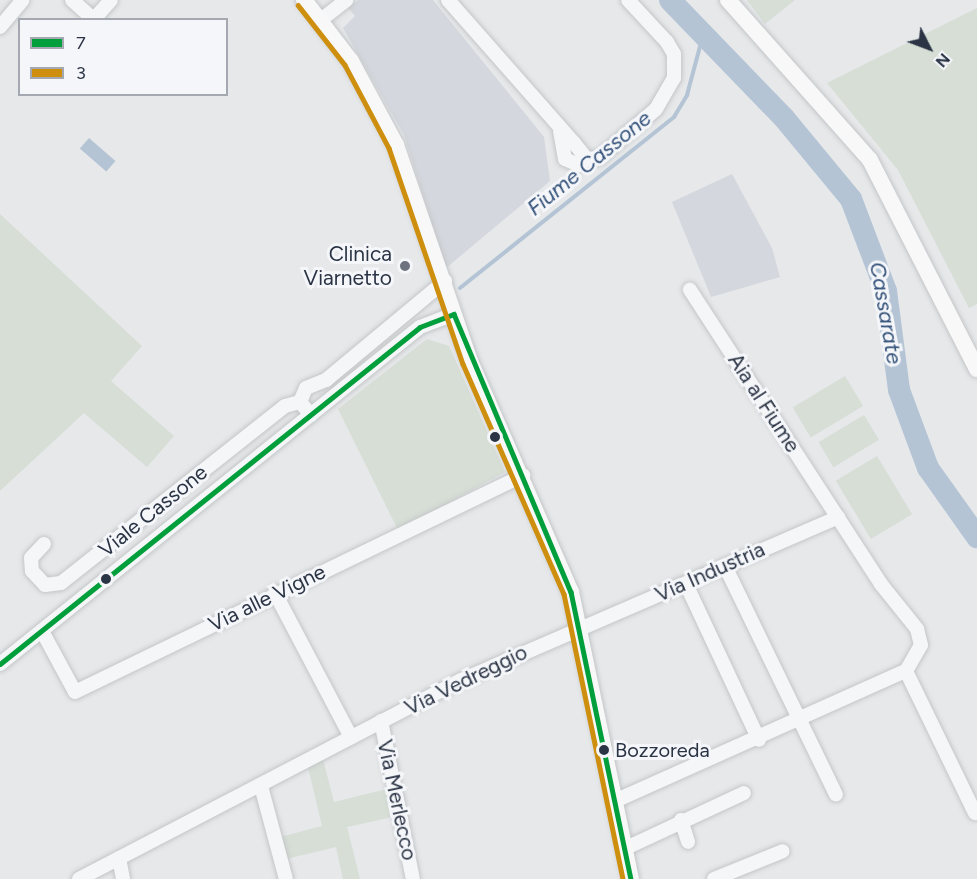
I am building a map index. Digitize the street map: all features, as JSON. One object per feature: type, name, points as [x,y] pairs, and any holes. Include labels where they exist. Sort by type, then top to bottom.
[{"type":"main road","points":[[304,0],[322,19],[396,146],[445,281],[454,314],[523,476],[582,626],[631,879]]},
{"type":"main road","points":[[728,0],[870,160],[977,369]]},
{"type":"street","points":[[0,27],[23,0]]},
{"type":"street","points":[[72,0],[93,18]]},
{"type":"street","points":[[95,18],[111,0]]},
{"type":"street","points":[[322,19],[346,0]]},
{"type":"street","points":[[448,0],[560,131],[565,159],[572,165],[587,159],[599,158],[656,109],[674,78],[674,54],[667,42],[628,0]]},
{"type":"street","name":"Viale Cassone","points":[[44,544],[31,558],[32,571],[45,585],[61,583],[285,406],[300,402],[306,388],[326,380],[445,281]]},
{"type":"street","name":"Aia al Fiume","points":[[690,290],[838,517],[922,637],[918,654],[906,671]]},
{"type":"street","name":"Viale Cassone","points":[[0,664],[420,327],[454,314]]},
{"type":"street","points":[[300,402],[311,415]]},
{"type":"street","name":"Via alle Vigne","points":[[42,631],[75,692],[275,593],[523,476]]},
{"type":"street","name":"Via Industria","points":[[582,626],[686,584],[838,517]]},
{"type":"street","points":[[726,566],[836,795]]},
{"type":"street","points":[[686,584],[759,740]]},
{"type":"street","points":[[275,593],[351,737]]},
{"type":"street","name":"Via Vedreggio","points":[[79,879],[261,786],[381,721],[582,626]]},
{"type":"street","points":[[616,800],[759,740],[906,671],[975,813]]},
{"type":"street","name":"Via Merlecco","points":[[381,721],[413,879]]},
{"type":"street","points":[[261,786],[286,879]]},
{"type":"street","points":[[626,848],[681,820],[744,793]]},
{"type":"street","points":[[681,820],[688,842]]},
{"type":"street","points":[[714,879],[783,851]]},
{"type":"street","points":[[119,858],[123,879]]},
{"type":"shaded area","points":[[358,0],[433,0],[544,137],[550,181],[446,268],[404,135],[343,28],[355,16],[348,8]]},
{"type":"shaded area","points":[[747,0],[795,0],[765,24]]},
{"type":"shaded area","points":[[977,8],[977,304],[969,308],[898,170],[827,83]]},
{"type":"shaded area","points":[[732,174],[772,248],[780,277],[711,297],[672,202]]},
{"type":"shaded area","points":[[0,214],[142,346],[111,381],[174,436],[147,467],[84,413],[0,491]]},
{"type":"shaded area","points":[[427,339],[449,346],[505,472],[398,530],[338,409]]},
{"type":"shaded area","points":[[845,376],[863,406],[811,437],[793,407]]},
{"type":"shaded area","points":[[864,415],[879,440],[834,467],[819,442]]},
{"type":"shaded area","points":[[877,456],[912,514],[871,539],[836,481]]},
{"type":"shaded area","points":[[323,759],[334,802],[391,788],[397,816],[347,827],[360,879],[343,879],[336,847],[286,859],[280,837],[322,826],[308,767]]},
{"type":"water","points":[[89,138],[115,161],[106,172],[80,149]]},
{"type":"waterway","name":"Cassarate","points":[[670,0],[784,118],[851,199],[886,291],[899,390],[928,468],[977,537]]},
{"type":"waterway","name":"Fiume Cassone","points":[[460,288],[674,117],[687,95],[702,39]]},
{"type":"transit line","name":"3","points":[[298,5],[345,65],[389,148],[463,364],[564,594],[623,879]]},
{"type":"transit line","name":"7","points":[[454,314],[571,592],[631,879]]},
{"type":"transit line","name":"7","points":[[0,664],[420,327],[454,314]]},
{"type":"place","name":"Clinica Viarnetto","points":[[405,266]]},
{"type":"place","name":"Bozzoreda","points":[[604,750]]}]
